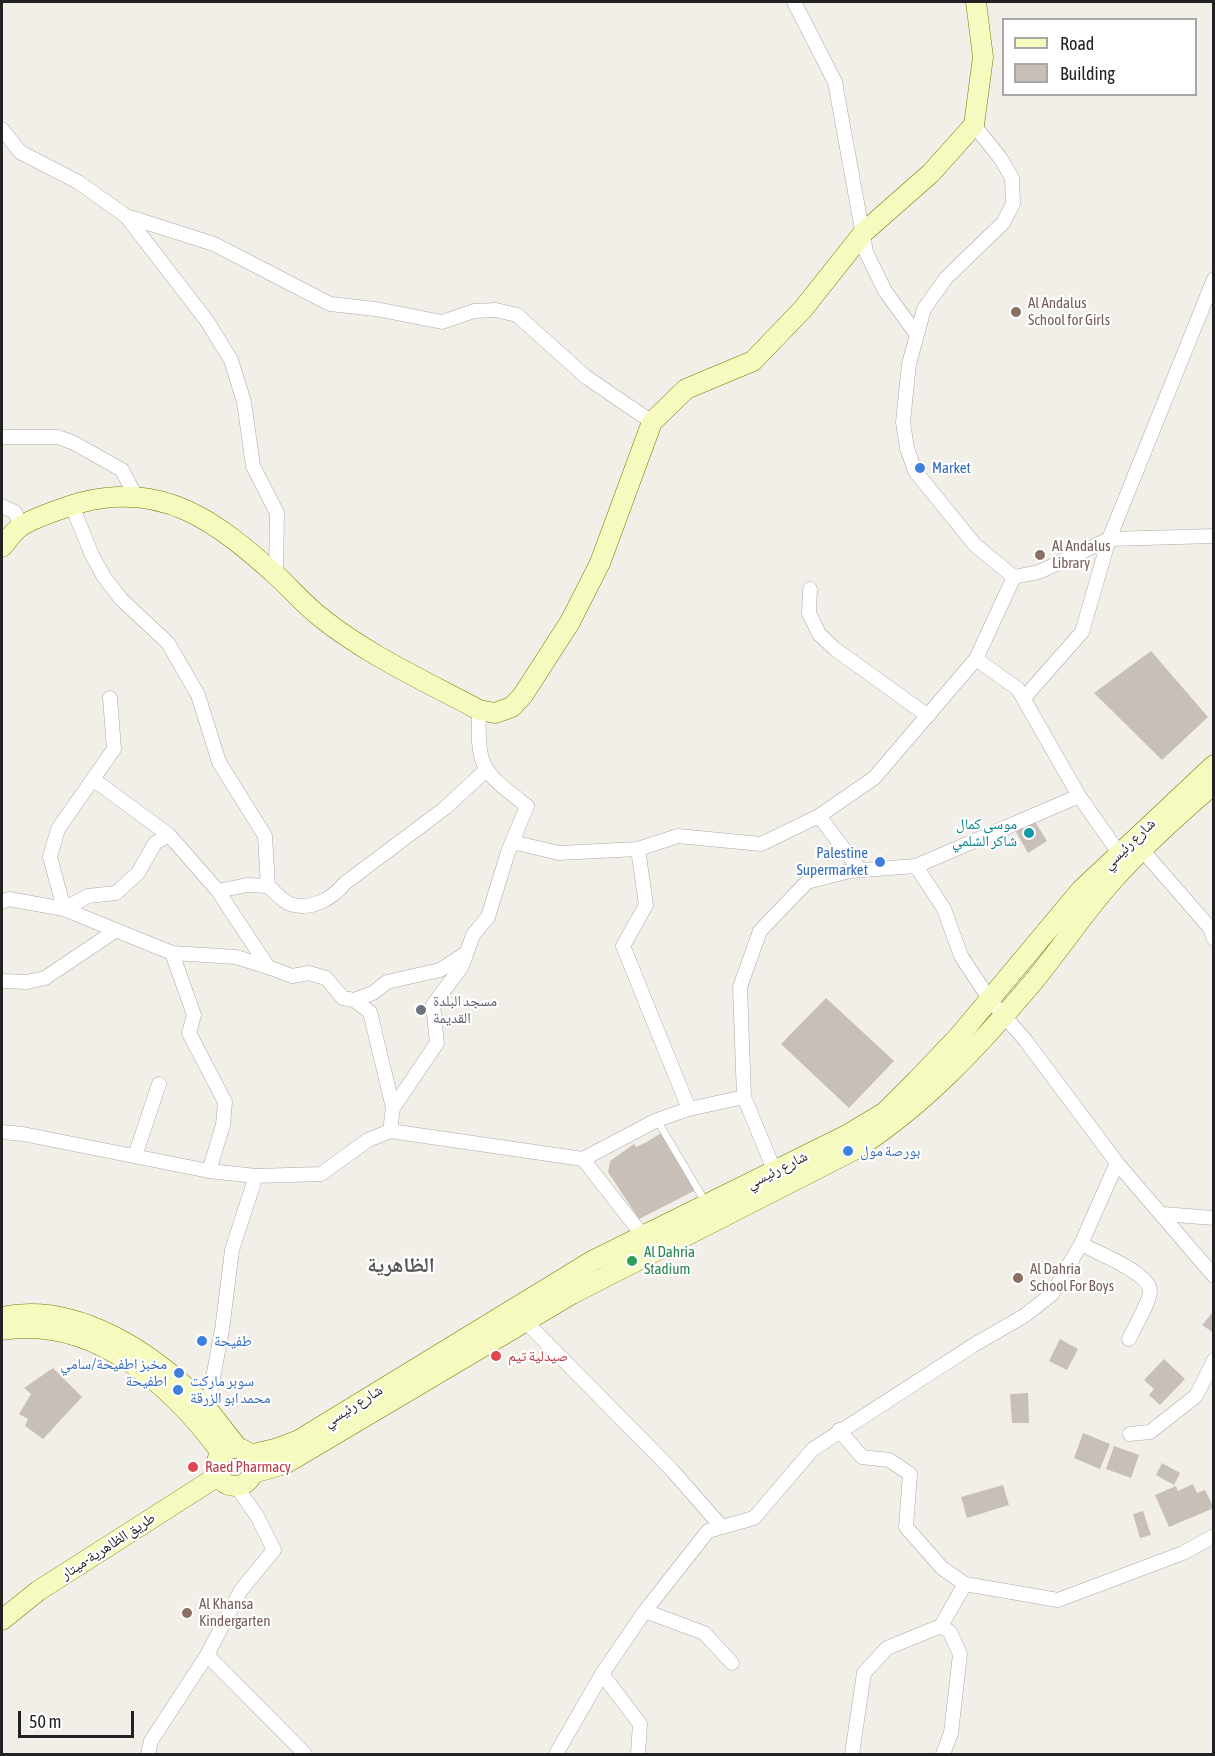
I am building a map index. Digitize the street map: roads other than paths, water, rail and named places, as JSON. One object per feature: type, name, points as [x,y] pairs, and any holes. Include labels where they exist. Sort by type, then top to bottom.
[{"type":"main road","points":[[2,547],[21,526],[72,506],[104,497],[135,495],[158,498],[180,506],[222,532],[276,575],[319,616],[372,653],[479,710],[495,713],[512,707],[523,695],[570,622],[600,563],[652,422],[686,389],[753,361],[803,309],[864,232],[931,173],[974,125],[983,57],[976,2]]},
{"type":"main road","name":"شارع رئيسي","points":[[241,1458],[285,1464],[525,1321],[778,1178],[885,1112],[959,1036],[1081,890],[1214,765]]},
{"type":"main road","name":"شارع رئيسي","points":[[241,1458],[299,1440],[592,1261],[707,1205],[854,1150],[914,1108],[1032,982],[1115,878],[1214,784]]},
{"type":"main road","points":[[2,1317],[17,1313],[54,1316],[107,1333],[160,1368],[207,1410],[241,1458],[245,1483],[236,1486],[227,1484],[218,1476],[216,1465],[241,1458]]},
{"type":"main road","points":[[2,1330],[42,1327],[63,1331],[117,1355],[171,1393],[241,1458]]},
{"type":"main road","name":"طريق الظاهرية-ميتار","points":[[2,1620],[38,1591],[218,1476]]},
{"type":"street","points":[[794,2],[835,82],[866,252],[885,291],[917,334]]},
{"type":"street","points":[[974,125],[1001,159],[1012,178],[1013,204],[1003,223],[946,278],[924,309],[909,364],[903,422],[907,448],[915,471],[975,545],[1014,578]]},
{"type":"street","points":[[2,129],[20,152],[78,182],[126,216],[207,321],[231,360],[244,402],[253,466],[277,513],[276,575]]},
{"type":"street","points":[[126,216],[214,244],[330,304],[376,309],[442,322],[474,310],[496,309],[517,315],[586,376],[652,422]]},
{"type":"street","points":[[1024,698],[1082,632],[1109,539],[1210,295],[1214,279]]},
{"type":"street","points":[[2,437],[58,437],[74,443],[122,470],[135,495]]},
{"type":"street","points":[[2,506],[15,512],[21,526]]},
{"type":"street","points":[[72,506],[92,555],[104,577],[121,599],[168,643],[198,695],[219,762],[265,836],[268,886]]},
{"type":"street","points":[[1014,578],[1039,572],[1109,539],[1214,536]]},
{"type":"street","points":[[512,842],[559,853],[638,849],[678,836],[761,844],[819,816],[874,778],[976,659],[1014,578]]},
{"type":"street","points":[[810,589],[809,613],[819,634],[835,649],[928,716]]},
{"type":"street","points":[[976,659],[1018,688],[1079,796],[1119,853]]},
{"type":"street","points":[[64,909],[51,856],[58,829],[114,749],[110,698]]},
{"type":"street","points":[[393,1108],[437,1043],[433,1005],[462,966],[473,935],[488,917],[512,842],[527,806],[497,783],[482,765],[478,739],[479,710]]},
{"type":"street","points":[[218,891],[247,885],[268,886],[289,904],[308,906],[334,897],[345,883],[445,808],[486,770]]},
{"type":"street","points":[[94,780],[169,835],[218,891],[268,967]]},
{"type":"street","points":[[778,1178],[744,1098],[740,987],[760,930],[807,882],[860,870],[916,866],[1079,796]]},
{"type":"street","points":[[819,816],[860,870]]},
{"type":"street","points":[[64,909],[88,897],[116,893],[138,873],[155,843],[169,835]]},
{"type":"street","points":[[638,849],[646,905],[623,946],[689,1109]]},
{"type":"street","points":[[1143,851],[1212,932]]},
{"type":"street","points":[[916,866],[944,909],[962,956],[990,1000],[1026,1041],[1117,1163],[1214,1276]]},
{"type":"street","points":[[2,902],[9,899],[64,909],[172,953],[236,957],[292,976],[309,973],[326,978],[343,998],[354,1000],[370,1012],[393,1108],[390,1131]]},
{"type":"street","points":[[2,981],[27,982],[45,978],[115,931]]},
{"type":"street","points":[[172,953],[194,1014],[189,1033],[225,1102],[223,1125],[209,1171]]},
{"type":"street","points":[[354,1000],[373,993],[387,982],[440,970],[466,953]]},
{"type":"street","points":[[135,1156],[159,1084]]},
{"type":"street","points":[[2,1132],[23,1134],[209,1171],[256,1176],[321,1174],[368,1140],[390,1131],[583,1159],[657,1120],[689,1109],[744,1098]]},
{"type":"street","points":[[583,1159],[643,1236]]},
{"type":"street","points":[[556,1755],[602,1674],[645,1611],[708,1531],[754,1518],[813,1449],[839,1430],[1043,1302],[1052,1294],[1082,1244],[1117,1163]]},
{"type":"street","points":[[207,1410],[222,1330],[232,1250],[256,1176]]},
{"type":"street","points":[[1163,1214],[1214,1218]]},
{"type":"street","points":[[1082,1244],[1134,1271],[1146,1281],[1150,1295],[1129,1339]]},
{"type":"street","points":[[525,1301],[525,1321],[671,1469],[720,1526]]},
{"type":"street","points":[[1130,1434],[1150,1432],[1196,1396],[1214,1360]]},
{"type":"street","points":[[839,1430],[862,1457],[889,1460],[910,1474],[906,1527],[942,1568],[965,1584],[1058,1600],[1183,1553],[1214,1536]]},
{"type":"street","points":[[148,1755],[151,1741],[207,1655],[241,1590],[274,1551],[257,1516],[236,1486]]},
{"type":"street","points":[[852,1755],[864,1673],[887,1648],[941,1626],[965,1584]]},
{"type":"street","points":[[645,1611],[704,1633],[732,1663]]},
{"type":"street","points":[[941,1626],[950,1632],[960,1654],[951,1733],[942,1755]]},
{"type":"street","points":[[207,1655],[305,1755]]},
{"type":"street","points":[[602,1674],[640,1724],[638,1755]]},
{"type":"lane","points":[[657,1120],[707,1205]]},
{"type":"place","name":"Al Andalus School for Girls","points":[[1016,312]]},
{"type":"place","name":"Market","points":[[920,468]]},
{"type":"place","name":"Al Andalus Library","points":[[1040,555]]},
{"type":"place","name":"موسى كمال شاكر الشلمي","points":[[1029,833]]},
{"type":"place","name":"Palestine Supermarket","points":[[880,862]]},
{"type":"place","name":"مسجد البلدة القديمة","points":[[421,1010]]},
{"type":"place","name":"بورصة مول","points":[[848,1151]]},
{"type":"place","name":"Al Dahria Stadium","points":[[632,1261]]},
{"type":"place","name":"Al Dahria School For Boys","points":[[1018,1278]]},
{"type":"place","name":"طفيحة","points":[[202,1341]]},
{"type":"place","name":"صيدلية تيم","points":[[496,1356]]},
{"type":"place","name":"مخبز اطفيحة/سامي اطفيحة","points":[[179,1373]]},
{"type":"place","name":"سوبر ماركت محمد ابو الزرقة","points":[[178,1390]]},
{"type":"place","name":"Raed Pharmacy","points":[[193,1467]]},
{"type":"place","name":"Al Khansa Kindergarten","points":[[187,1613]]},
{"type":"district","name":"الظاهرية","points":[[401,1265]]}]
